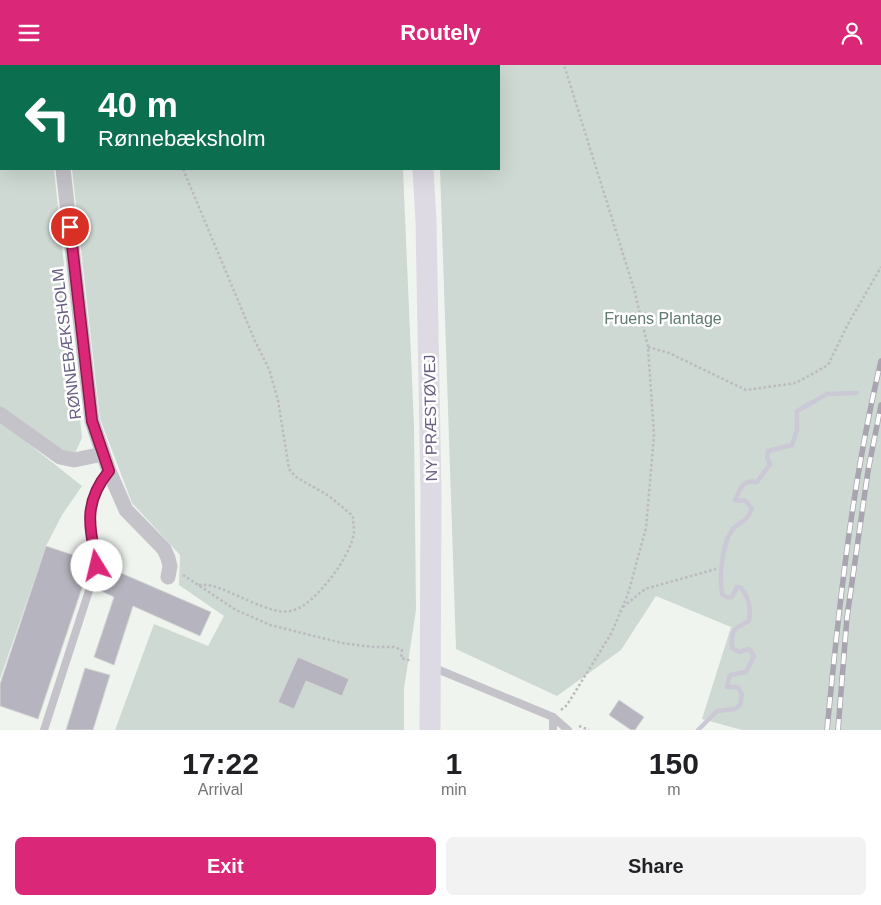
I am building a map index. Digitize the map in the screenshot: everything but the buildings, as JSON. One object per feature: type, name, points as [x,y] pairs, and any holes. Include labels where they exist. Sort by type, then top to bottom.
[{"type":"street","name":"RØNNEBÆKSHOLM","points":[[63,170],[92,421],[109,471],[126,510],[164,549],[169,571]]},
{"type":"street","name":"NY PRÆSTØVEJ","points":[[423,170],[427,230],[431,494],[430,730]]},
{"type":"street","points":[[0,414],[60,457],[74,460],[103,454]]},
{"type":"lane","points":[[44,730],[97,566],[89,520],[91,501],[99,483],[109,471]]},
{"type":"lane","points":[[431,667],[553,717],[568,730]]},
{"type":"lane","points":[[552,730],[553,717]]},
{"type":"path","points":[[553,717],[566,705],[611,635],[628,594],[646,528],[654,435],[648,347],[634,289],[564,65]]},
{"type":"path","points":[[183,170],[255,341],[269,369],[278,400],[289,469],[296,477],[329,496],[353,516],[354,533],[339,568],[315,598],[294,611],[276,612],[220,588],[207,584],[198,585]]},
{"type":"path","points":[[648,347],[669,353],[746,390],[796,383],[828,365],[848,324],[881,267]]},
{"type":"path","points":[[622,608],[645,589],[716,569]]},
{"type":"path","points":[[169,571],[198,585],[236,610],[270,625],[342,643],[373,647],[394,647],[402,650],[401,658],[431,667]]},
{"type":"green space","name":"Fruens Plantage","points":[[500,65],[881,65],[881,730],[742,730],[702,719],[731,627],[656,596],[621,650],[557,696],[456,649],[440,170],[500,170]]},
{"type":"green space","points":[[0,170],[54,170],[82,438],[75,453],[56,450],[0,408]]},
{"type":"green space","points":[[72,170],[403,170],[414,426],[416,610],[404,689],[404,730],[115,730],[154,624],[208,646],[224,616],[179,585],[180,555],[132,503],[100,419]]},
{"type":"green space","points":[[0,421],[82,486],[62,515],[46,546],[0,679]]},
{"type":"waterway","points":[[698,730],[717,711],[735,709],[740,705],[742,695],[738,687],[727,687],[730,675],[746,672],[754,656],[749,649],[739,652],[732,648],[734,631],[749,621],[750,608],[748,600],[741,588],[737,587],[732,597],[726,597],[722,594],[721,587],[722,560],[726,542],[733,529],[746,519],[752,509],[746,501],[735,500],[743,485],[752,481],[757,482],[770,464],[767,458],[768,451],[792,445],[797,430],[797,411],[827,394],[857,393]]},
{"type":"railway","points":[[827,730],[836,637],[854,498],[881,361]]},
{"type":"railway","points":[[838,730],[847,617],[868,471],[881,405]]},
{"type":"route","points":[[70,227],[92,421],[109,471],[99,483],[91,501],[89,520],[97,566]]}]
